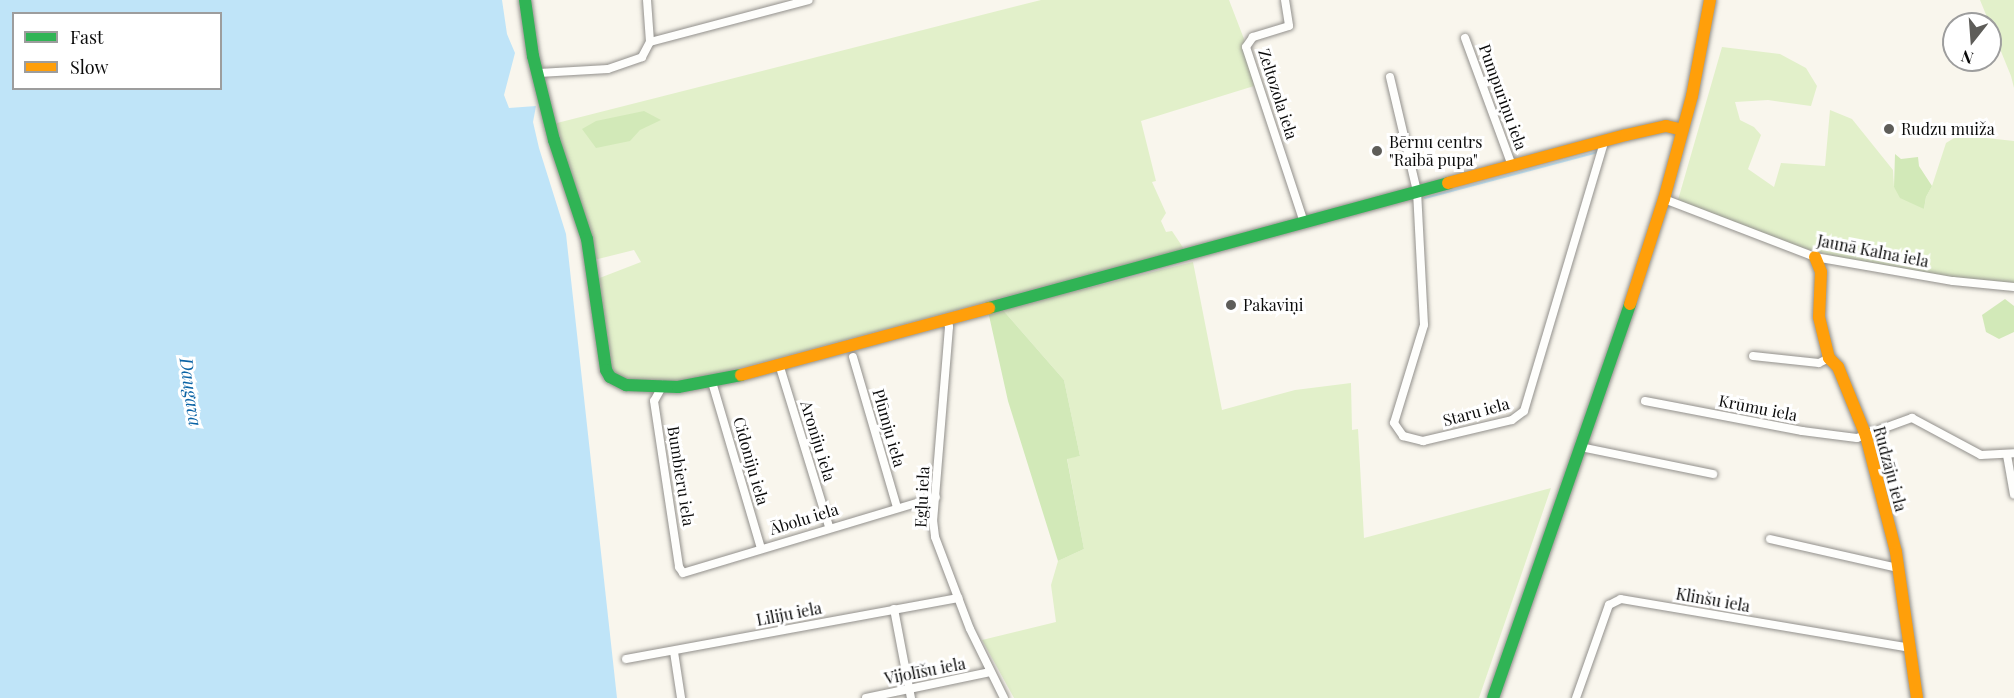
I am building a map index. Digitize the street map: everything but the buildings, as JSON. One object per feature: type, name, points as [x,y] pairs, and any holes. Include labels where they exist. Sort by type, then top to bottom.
[{"type":"street","points":[[525,0],[530,42],[554,140],[587,239],[604,357],[610,377],[626,386],[692,386],[712,382],[1605,140],[1666,126],[1683,130]]},
{"type":"street","points":[[539,73],[608,69],[642,57],[650,42],[647,0]]},
{"type":"street","points":[[650,42],[809,0]]},
{"type":"street","name":"Zeltozola iela","points":[[1285,0],[1289,26],[1253,37],[1246,47],[1304,222]]},
{"type":"street","points":[[1493,698],[1622,330],[1664,199],[1683,130],[1710,0]]},
{"type":"street","name":"Pumpuriņu iela","points":[[1465,38],[1512,166]]},
{"type":"street","points":[[1390,77],[1417,191]]},
{"type":"street","name":"Staru iela","points":[[1417,191],[1424,325],[1394,423],[1403,436],[1423,441],[1512,420],[1524,411],[1605,140]]},
{"type":"street","name":"Jaunā Kalna iela","points":[[1664,199],[1815,257],[1953,281],[2014,287]]},
{"type":"street","name":"Rudzāju iela","points":[[1815,257],[1821,272],[1819,317],[1829,358],[1838,367],[1866,436],[1898,568],[1917,698]]},
{"type":"street","name":"Egļu iela","points":[[948,319],[935,537],[958,598],[990,672],[1004,698]]},
{"type":"street","points":[[1753,356],[1819,363],[1829,358]]},
{"type":"street","name":"Plūmju iela","points":[[853,357],[897,507]]},
{"type":"street","name":"Aroniju iela","points":[[779,364],[829,527]]},
{"type":"street","name":"Cidoniju iela","points":[[712,382],[761,548]]},
{"type":"street","name":"Bumbieru iela","points":[[663,386],[654,401],[679,567],[683,573]]},
{"type":"street","name":"Krūmu iela","points":[[1645,401],[1802,431],[1857,438],[1866,436]]},
{"type":"street","points":[[1866,436],[1912,418],[1982,455],[2011,454],[2014,494]]},
{"type":"street","points":[[1580,447],[1713,474]]},
{"type":"street","name":"Ābolu iela","points":[[683,573],[690,573],[829,527],[936,497]]},
{"type":"street","points":[[1770,539],[1898,568]]},
{"type":"street","name":"Liliju iela","points":[[626,659],[958,598]]},
{"type":"street","name":"Klinšu iela","points":[[1576,698],[1609,605],[1621,599],[1910,648]]},
{"type":"street","points":[[894,609],[910,694]]},
{"type":"street","points":[[674,652],[681,698]]},
{"type":"street","name":"Vijolīšu iela","points":[[866,698],[910,694],[990,672]]},
{"type":"green space","points":[[1041,0],[1229,0],[1244,39],[1254,86],[1141,121],[1156,181],[1152,182],[1166,213],[1161,221],[1166,232],[1172,231],[1184,249],[688,382],[628,382],[614,374],[607,364],[597,279],[641,262],[634,250],[594,260],[553,127],[557,123]]},
{"type":"green space","points":[[1980,0],[2014,0],[2014,88],[2002,54],[2002,12],[1985,12]]},
{"type":"green space","points":[[1722,47],[1780,54],[1806,68],[1817,86],[1811,106],[1768,100],[1735,102],[1740,120],[1754,127],[1761,135],[1748,169],[1774,187],[1781,163],[1825,166],[1830,110],[1852,119],[1893,170],[1894,187],[1924,209],[1926,197],[1932,186],[1946,143],[1959,135],[2014,141],[2014,283],[1970,280],[1844,259],[1796,246],[1678,200]]},
{"type":"green space","points":[[644,111],[661,120],[640,130],[630,141],[596,148],[582,129],[596,121]]},
{"type":"green space","points":[[1895,154],[1901,159],[1918,157],[1919,166],[1932,186],[1926,197],[1924,209],[1900,198],[1894,187]]},
{"type":"green space","points":[[1193,262],[1222,410],[1295,390],[1351,383],[1352,430],[1358,429],[1364,538],[1551,488],[1479,698],[1014,698],[982,640],[1056,622],[1051,585],[1058,561],[1084,549],[1067,458],[1080,456],[1064,380],[1002,309]]},
{"type":"green space","points":[[2005,299],[2014,306],[2014,332],[1999,339],[1986,332],[1982,315]]},
{"type":"green space","points":[[1002,309],[1064,380],[1080,456],[1067,459],[1084,549],[1058,561],[1008,401],[988,311]]},
{"type":"water","name":"Daugava","points":[[0,0],[502,0],[507,34],[515,53],[504,95],[509,108],[536,106],[533,122],[539,148],[566,234],[617,698],[0,698]]},
{"type":"waterway","points":[[1425,198],[1598,152]]},
{"type":"traffic: fast","points":[[525,0],[533,56],[554,140],[587,239],[606,370],[610,377],[626,385],[678,387],[741,375]]},
{"type":"traffic: fast","points":[[989,308],[1448,183]]},
{"type":"traffic: fast","points":[[1493,698],[1630,304]]},
{"type":"traffic: slow","points":[[1630,304],[1664,199],[1692,96],[1710,0]]},
{"type":"traffic: slow","points":[[1448,183],[1626,135],[1666,126],[1683,130]]},
{"type":"traffic: slow","points":[[1815,257],[1821,272],[1819,317],[1829,358],[1838,367],[1866,436],[1896,552],[1917,698]]},
{"type":"traffic: slow","points":[[741,375],[989,308]]},
{"type":"place","name":"Rudzu muiža","points":[[1889,129]]},
{"type":"place","name":"Bērnu centrs \"Raibā pupa\"","points":[[1377,151]]},
{"type":"place","name":"Pakaviņi","points":[[1231,305]]}]
